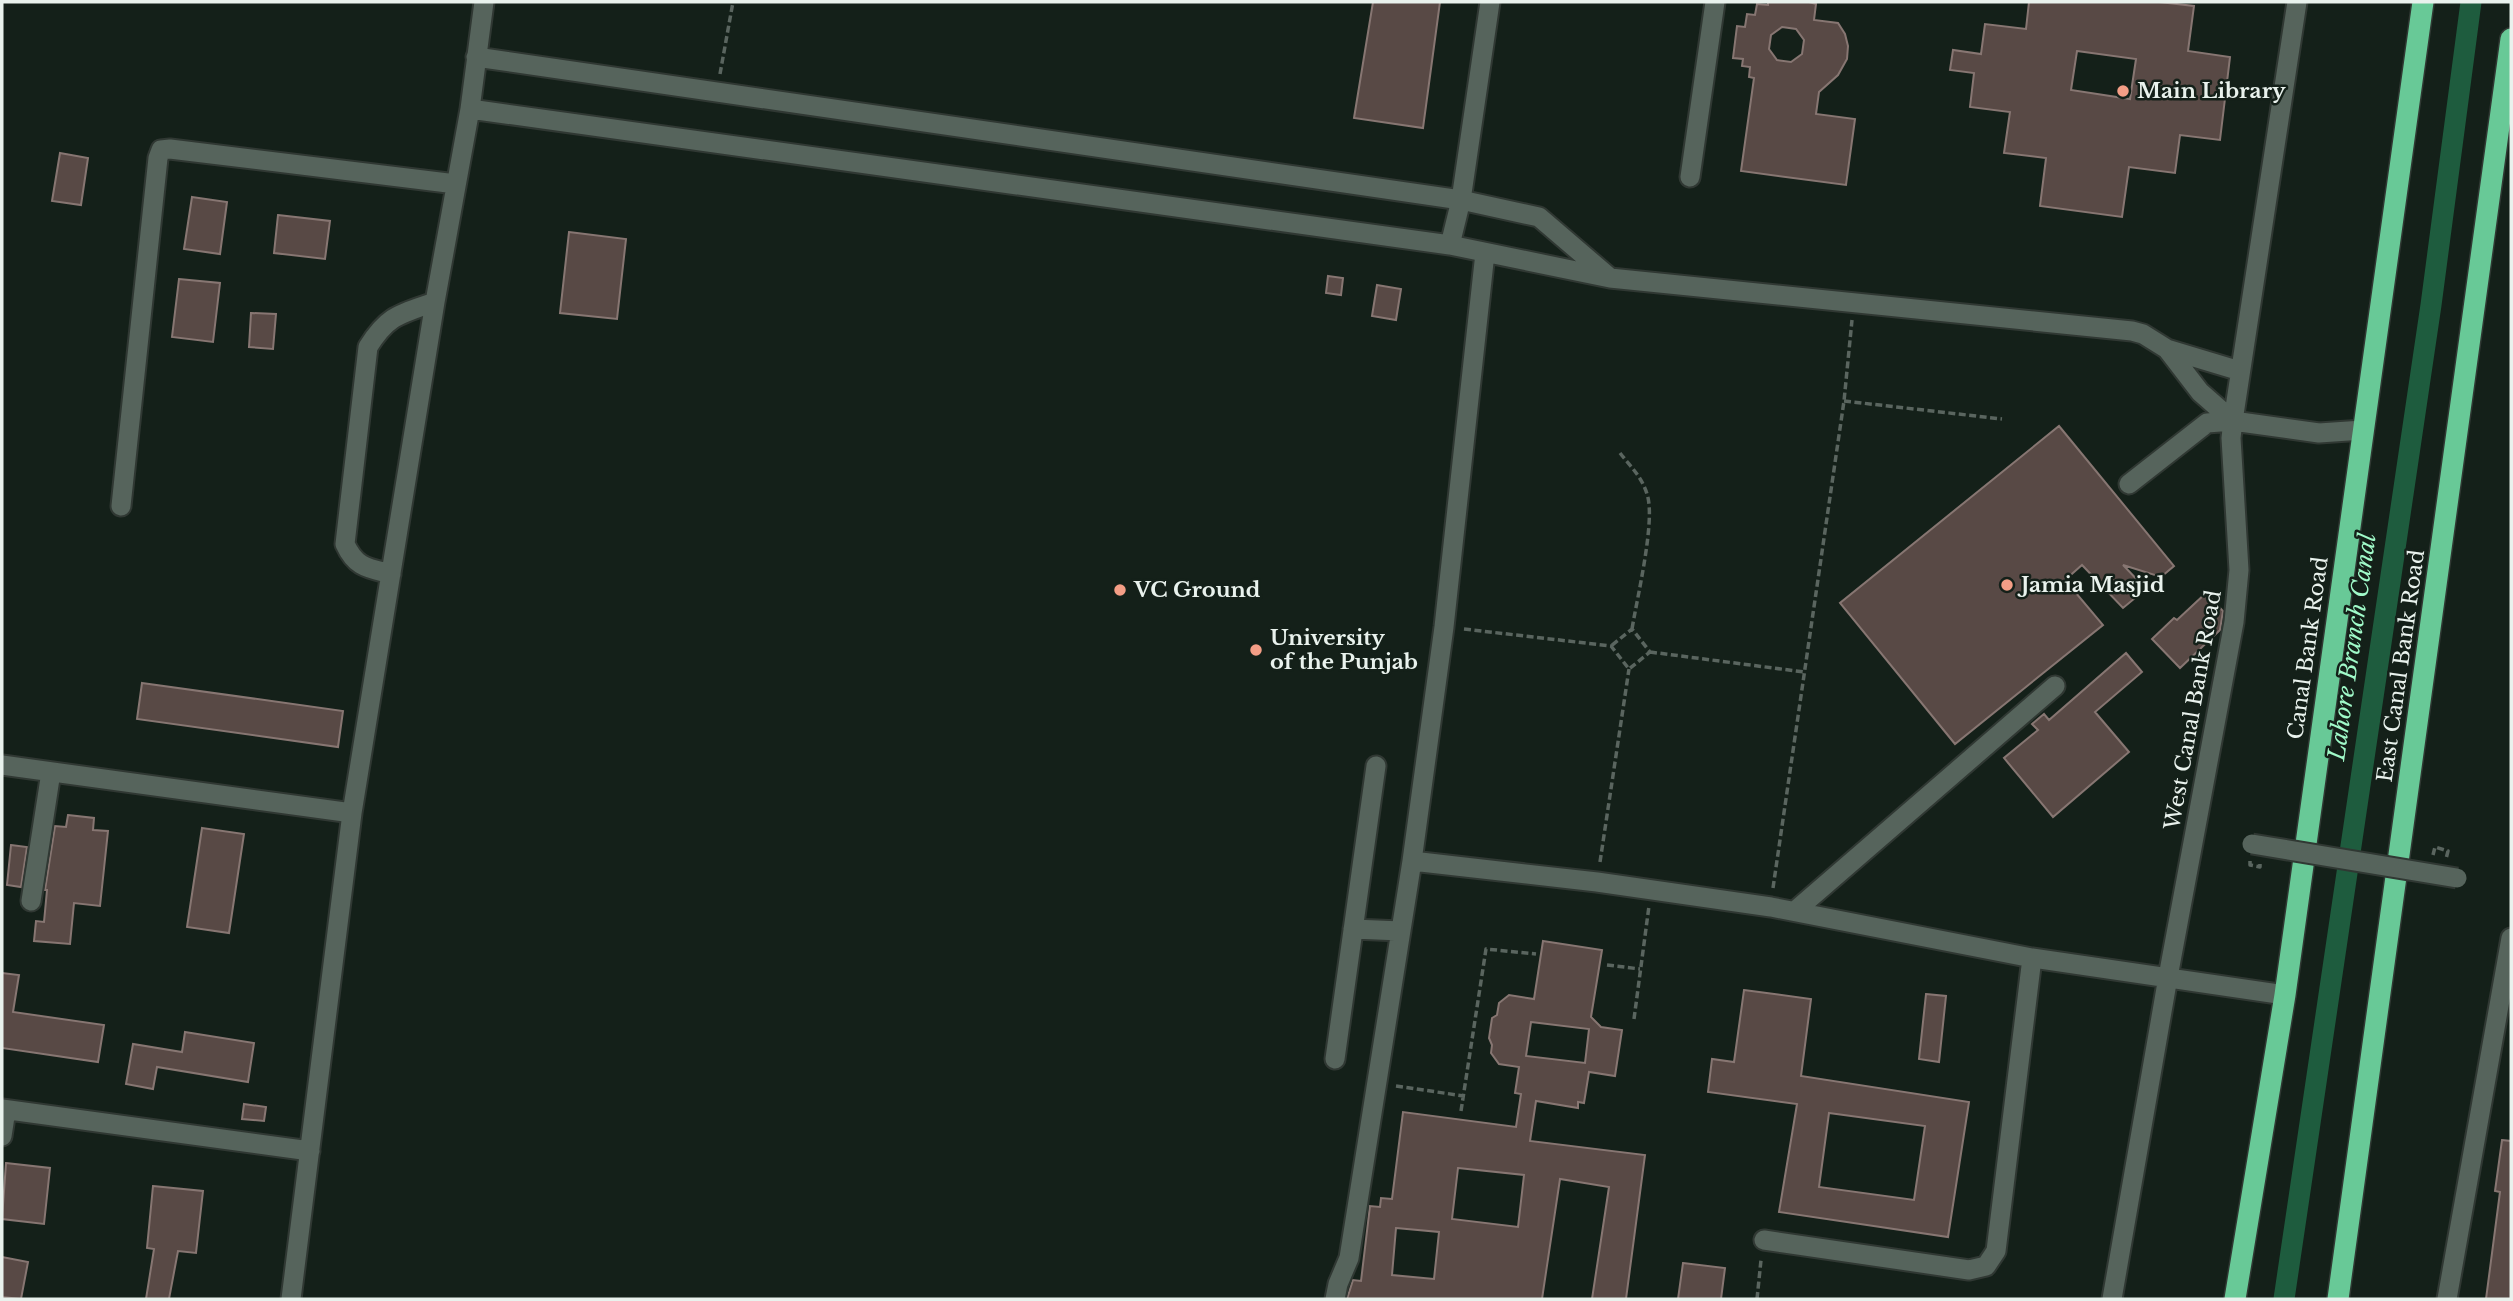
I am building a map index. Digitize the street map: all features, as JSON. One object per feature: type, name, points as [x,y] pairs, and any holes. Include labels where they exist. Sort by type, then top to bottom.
[{"type":"highway","name":"Canal Bank Road","points":[[2235,1299],[2286,995],[2423,2]]},
{"type":"highway","name":"East Canal Bank Road","points":[[2338,1299],[2511,39]]},
{"type":"street","points":[[291,1299],[352,813],[435,302],[470,109],[484,2]]},
{"type":"street","points":[[1450,245],[1461,200],[1490,2]]},
{"type":"street","points":[[1690,177],[1715,2]]},
{"type":"street","name":"West Canal Bank Road","points":[[2112,1299],[2234,622],[2239,570],[2231,438],[2297,2]]},
{"type":"street","points":[[476,57],[1461,200],[1539,217],[1610,278]]},
{"type":"street","points":[[470,109],[1450,245],[1610,278],[2132,331],[2143,334],[2166,349],[2200,392],[2233,421]]},
{"type":"street","points":[[121,506],[156,172],[161,150],[456,184]]},
{"type":"street","points":[[1335,1299],[1349,1258],[1412,861],[1444,627],[1485,253]]},
{"type":"street","points":[[391,574],[362,566],[351,558],[345,544],[368,347],[379,329],[395,316],[435,302]]},
{"type":"street","points":[[2166,349],[2185,352],[2240,371]]},
{"type":"street","points":[[2129,484],[2207,423],[2233,421],[2319,433],[2363,430]]},
{"type":"street","points":[[1796,911],[2055,686]]},
{"type":"street","points":[[2,765],[352,813]]},
{"type":"street","points":[[1335,1059],[1376,766]]},
{"type":"street","points":[[31,901],[51,772]]},
{"type":"street","points":[[2252,844],[2457,878]]},
{"type":"street","points":[[1412,861],[1597,882],[1771,907],[2032,958],[2286,995]]},
{"type":"street","points":[[1353,929],[1401,931]]},
{"type":"street","points":[[2447,1299],[2511,938]]},
{"type":"street","points":[[1763,1240],[1969,1270],[1986,1266],[1996,1251],[2032,958]]},
{"type":"street","points":[[2,1136],[4,1110],[310,1151]]},
{"type":"path","points":[[716,93],[733,2]]},
{"type":"path","points":[[1771,907],[1844,401],[1854,304]]},
{"type":"path","points":[[1844,401],[2002,419]]},
{"type":"path","points":[[1611,646],[1632,629],[1651,515],[1648,496],[1641,479],[1620,453]]},
{"type":"path","points":[[1444,627],[1611,646],[1629,669]]},
{"type":"path","points":[[1632,629],[1650,652],[1805,672]]},
{"type":"path","points":[[1597,882],[1629,669],[1650,652]]},
{"type":"path","points":[[1634,1019],[1651,889]]},
{"type":"path","points":[[1461,1111],[1486,949],[1536,954]]},
{"type":"path","points":[[1607,965],[1641,969]]},
{"type":"path","points":[[1376,1083],[1464,1096]]},
{"type":"path","points":[[1757,1299],[1763,1240]]},
{"type":"building","points":[[1373,2],[1440,2],[1423,128],[1354,118]]},
{"type":"building","points":[[1768,2],[1816,4],[1814,20],[1838,23],[1845,34],[1847,59],[1838,75],[1819,92],[1816,114],[1855,119],[1846,185],[1741,171],[1754,78],[1749,77],[1750,67],[1742,66],[1743,59],[1733,58],[1737,26],[1745,27],[1747,14],[1755,15],[1757,4],[1768,5]],"holes":[[[1782,27],[1796,29],[1804,40],[1802,54],[1791,62],[1777,60],[1769,49],[1771,35]]]},
{"type":"building","points":[[2029,2],[2159,2],[2194,6],[2188,51],[2230,57],[2220,140],[2180,135],[2175,173],[2129,167],[2122,217],[2040,206],[2046,158],[2004,153],[2010,112],[1970,107],[1974,73],[1950,70],[1953,50],[1981,54],[1985,24],[2026,29]],"holes":[[[2077,51],[2136,59],[2130,99],[2071,90]]]},
{"type":"building","points":[[60,153],[88,158],[81,205],[52,201]]},
{"type":"building","points":[[192,197],[227,202],[220,254],[184,249]]},
{"type":"building","points":[[278,215],[330,221],[325,259],[274,253]]},
{"type":"building","points":[[569,232],[626,239],[617,319],[560,313]]},
{"type":"building","points":[[1328,276],[1343,278],[1341,295],[1326,293]]},
{"type":"building","points":[[179,279],[220,283],[213,342],[172,337]]},
{"type":"building","points":[[1377,285],[1401,289],[1396,320],[1372,316]]},
{"type":"building","points":[[251,313],[276,314],[273,349],[249,347]]},
{"type":"building","name":"Jamia Masjid","points":[[2059,426],[2174,566],[2161,577],[2123,565],[2146,589],[2123,608],[2082,565],[2065,580],[2103,625],[1955,744],[1840,603]]},
{"type":"building","points":[[2206,593],[2223,611],[2220,630],[2180,668],[2152,639]]},
{"type":"building","points":[[2126,653],[2142,672],[2095,712],[2129,752],[2053,817],[2004,758],[2038,730],[2032,724],[2044,714],[2049,720]]},
{"type":"building","points":[[142,683],[343,711],[338,747],[137,719]]},
{"type":"building","points":[[68,815],[94,818],[93,830],[108,831],[100,906],[74,903],[70,944],[34,941],[36,921],[44,922],[45,890],[55,826],[66,827]]},
{"type":"building","points":[[202,828],[244,834],[229,933],[187,927]]},
{"type":"building","points":[[11,845],[27,847],[21,887],[7,885]]},
{"type":"building","points":[[1543,941],[1602,950],[1591,1017],[1601,1027],[1622,1030],[1615,1076],[1589,1072],[1584,1103],[1578,1102],[1578,1108],[1536,1101],[1530,1141],[1645,1155],[1626,1299],[1592,1299],[1609,1187],[1560,1179],[1542,1299],[1347,1299],[1353,1280],[1361,1281],[1370,1206],[1380,1207],[1381,1198],[1392,1199],[1403,1112],[1516,1127],[1521,1094],[1515,1093],[1519,1067],[1499,1064],[1491,1053],[1489,1038],[1492,1018],[1497,1015],[1499,1003],[1509,995],[1534,999]],"holes":[[[1531,1022],[1589,1029],[1585,1063],[1526,1056]],[[1458,1168],[1524,1175],[1518,1227],[1452,1219]],[[1396,1228],[1439,1232],[1434,1279],[1392,1275]]]},
{"type":"building","points":[[2,973],[19,975],[13,1012],[104,1025],[98,1062],[2,1048]]},
{"type":"building","points":[[1744,990],[1811,999],[1801,1076],[1969,1102],[1948,1237],[1779,1212],[1797,1104],[1708,1092],[1712,1059],[1734,1062]],"holes":[[[1829,1113],[1925,1126],[1914,1200],[1819,1187]]]},
{"type":"building","points":[[1926,994],[1946,996],[1939,1062],[1919,1059]]},
{"type":"building","points":[[185,1032],[254,1043],[248,1082],[157,1067],[153,1089],[126,1084],[133,1044],[182,1052]]},
{"type":"building","points":[[244,1104],[266,1107],[264,1121],[242,1119]]},
{"type":"building","points":[[2502,1140],[2511,1141],[2511,1299],[2486,1299],[2500,1192],[2495,1191]]},
{"type":"building","points":[[6,1163],[50,1168],[44,1224],[2,1219]]},
{"type":"building","points":[[153,1186],[203,1191],[196,1253],[178,1251],[169,1299],[146,1299],[154,1249],[147,1248]]},
{"type":"building","points":[[2,1257],[28,1262],[21,1299],[2,1297]]},
{"type":"building","points":[[1683,1263],[1725,1268],[1721,1299],[1678,1299]]},
{"type":"waterway","name":"Lahore Branch Canal","points":[[2284,1299],[2431,305],[2471,2]]},
{"type":"place","name":"Main Library","points":[[2123,91]]},
{"type":"place","name":"Jamia Masjid","points":[[2007,585]]},
{"type":"place","name":"VC Ground","points":[[1120,590]]},
{"type":"place","name":"University of the Punjab","points":[[1256,650]]}]
